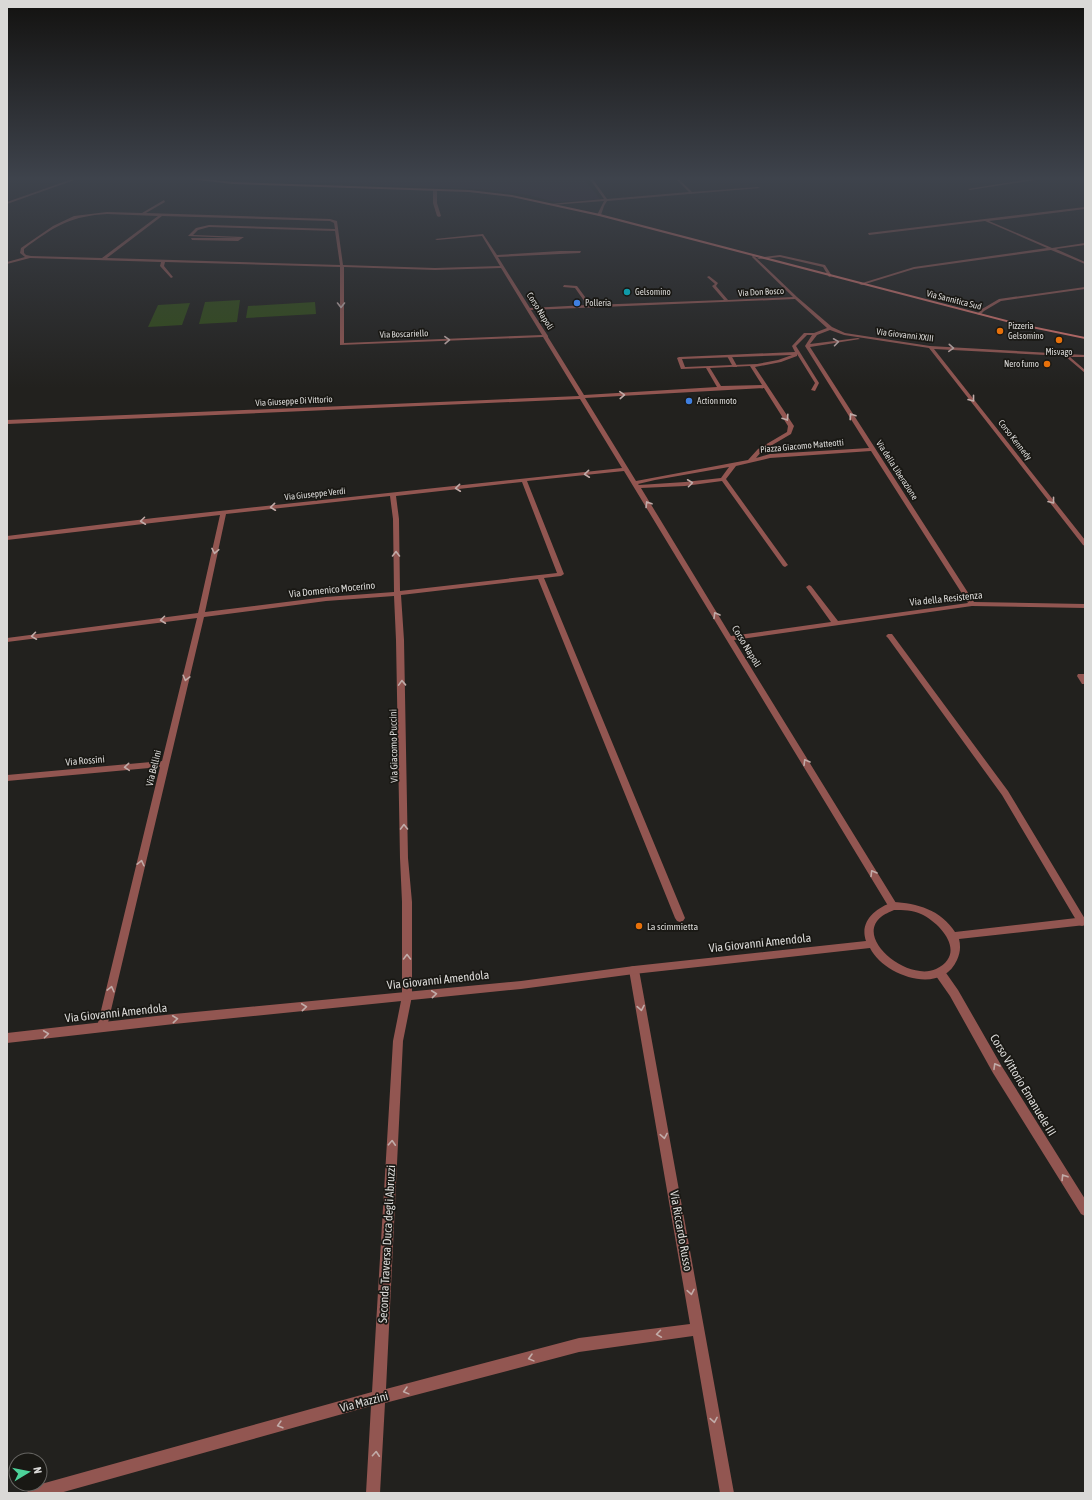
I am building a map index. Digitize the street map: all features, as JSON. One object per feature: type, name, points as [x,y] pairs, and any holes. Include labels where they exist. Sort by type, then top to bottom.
[{"type":"main road","name":"Via Sannitica Sud","points":[[722,248],[979,314],[1044,330],[1085,338]]},
{"type":"street","points":[[24,248],[22,253],[29,257]]},
{"type":"street","points":[[103,260],[118,248]]},
{"type":"street","points":[[339,248],[341,266]]},
{"type":"street","name":"Corso Napoli","points":[[491,248],[893,906]]},
{"type":"street","points":[[861,284],[914,268],[1058,248]]},
{"type":"street","points":[[1051,249],[1085,263]]},
{"type":"street","points":[[496,256],[580,252]]},
{"type":"street","name":"Via Giovanni XXIII","points":[[753,256],[796,298],[830,328],[844,334],[930,346],[1085,356]]},
{"type":"street","points":[[759,258],[780,256],[824,266],[830,276]]},
{"type":"street","points":[[7,263],[29,257],[448,269],[502,267]]},
{"type":"street","points":[[163,261],[162,266],[171,278]]},
{"type":"street","name":"Via Boscariello","points":[[341,266],[342,344],[546,336]]},
{"type":"street","name":"Via Don Bosco","points":[[709,277],[716,284],[714,286],[716,289],[727,301]]},
{"type":"street","points":[[564,286],[576,287],[590,306]]},
{"type":"street","points":[[979,314],[1000,300],[1085,288]]},
{"type":"street","name":"Via Don Bosco","points":[[528,309],[796,298]]},
{"type":"street","points":[[812,390],[818,383],[794,346],[806,334],[815,334],[830,328]]},
{"type":"street","points":[[807,346],[815,334]]},
{"type":"street","points":[[807,346],[864,338]]},
{"type":"street","name":"Via della Liberazione","points":[[807,346],[972,604]]},
{"type":"street","name":"Corso Kennedy","points":[[930,346],[1085,544]]},
{"type":"street","points":[[798,353],[788,359],[762,366],[683,368],[679,358],[729,356],[798,353]]},
{"type":"street","points":[[729,356],[735,366]]},
{"type":"street","points":[[1067,356],[1085,372]]},
{"type":"street","points":[[750,461],[760,450],[789,433],[791,426],[752,366]]},
{"type":"street","points":[[707,367],[720,388]]},
{"type":"street","points":[[583,397],[765,386]]},
{"type":"street","name":"Via Giuseppe Di Vittorio","points":[[7,422],[583,397]]},
{"type":"street","name":"Piazza Giacomo Matteotti","points":[[636,485],[655,478],[734,465],[770,456],[873,449]]},
{"type":"street","points":[[636,485],[685,484],[722,479],[734,465]]},
{"type":"street","name":"Via Giuseppe Verdi","points":[[7,538],[626,469]]},
{"type":"street","points":[[722,479],[785,565]]},
{"type":"street","name":"Via Domenico Mocerino","points":[[7,640],[202,614],[398,592],[415,592],[561,574],[524,481]]},
{"type":"street","name":"Via Giacomo Puccini","points":[[393,495],[396,519],[396,575],[398,592],[403,734],[407,996]]},
{"type":"street","name":"Via Bellini","points":[[102,1027],[202,614],[223,513]]},
{"type":"street","points":[[540,577],[680,918]]},
{"type":"street","points":[[809,587],[834,622]]},
{"type":"street","name":"Via della Resistenza","points":[[730,638],[834,622],[972,604],[1085,606]]},
{"type":"street","points":[[890,636],[1005,793],[1084,922],[952,936]]},
{"type":"street","name":"Via Rossini","points":[[7,778],[165,764]]},
{"type":"street","points":[[893,906],[907,906],[927,913],[944,925],[952,936],[955,947],[954,957],[949,966],[940,973],[921,976],[901,971],[888,964],[878,955],[869,934],[870,924],[875,916],[883,910],[893,906]]},
{"type":"street","name":"Via Giovanni Amendola","points":[[7,1038],[521,985],[634,970],[872,944]]},
{"type":"street","name":"Via Riccardo Russo","points":[[634,970],[727,1493]]},
{"type":"street","name":"Corso Vittorio Emanuele III","points":[[940,973],[954,993],[997,1069],[1085,1210]]},
{"type":"street","name":"Seconda Traversa Duca degli Abruzzi","points":[[373,1493],[379,1398],[384,1272],[398,1041],[407,996]]},
{"type":"street","name":"Via Mazzini","points":[[34,1493],[379,1398],[579,1345],[698,1329]]},
{"type":"green space","points":[[240,300],[237,322],[199,324],[205,302]]},
{"type":"green space","points":[[315,302],[316,314],[246,318],[248,306]]},
{"type":"green space","points":[[190,303],[182,325],[148,327],[158,305]]},
{"type":"place","name":"Gelsomino","points":[[627,292]]},
{"type":"place","name":"Polleria","points":[[577,303]]},
{"type":"place","name":"Pizzeria Gelsomino","points":[[1000,331]]},
{"type":"place","name":"Misvago","points":[[1059,340]]},
{"type":"place","name":"Nero fumo","points":[[1047,364]]},
{"type":"place","name":"Action moto","points":[[689,401]]},
{"type":"place","name":"La scimmietta","points":[[639,926]]}]
